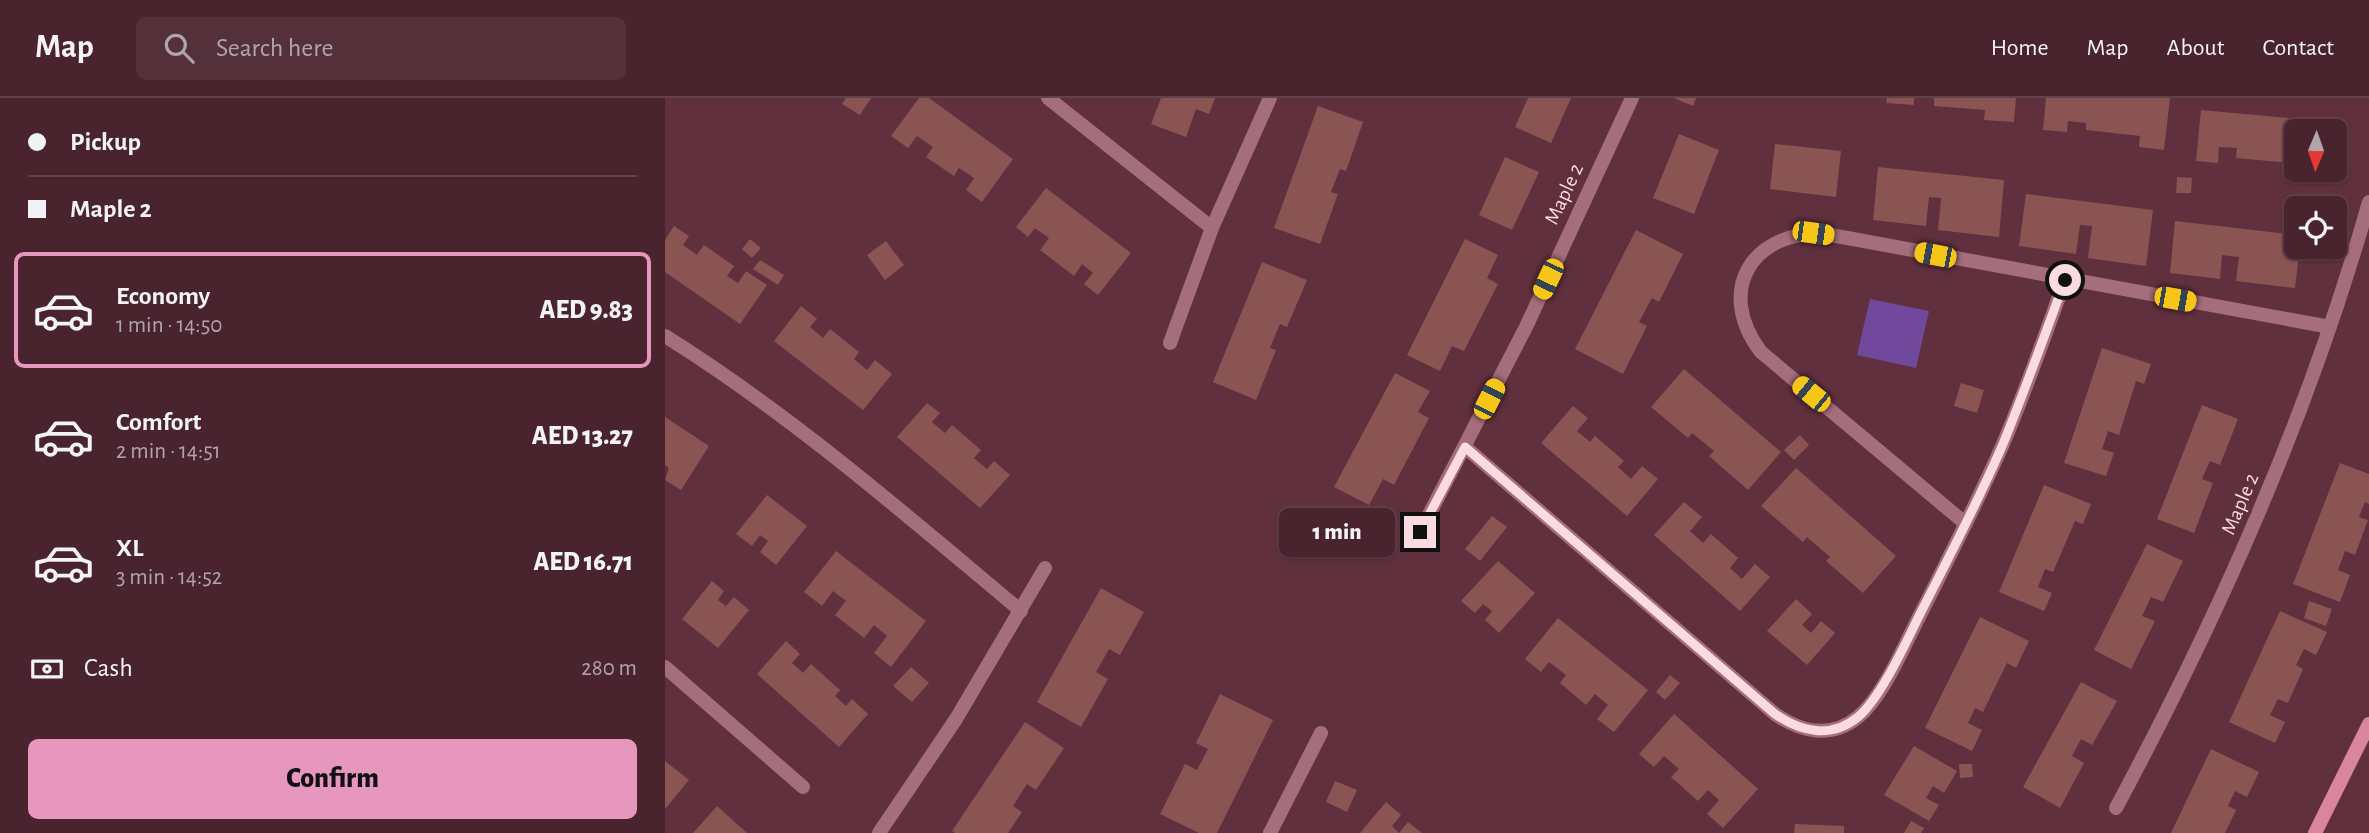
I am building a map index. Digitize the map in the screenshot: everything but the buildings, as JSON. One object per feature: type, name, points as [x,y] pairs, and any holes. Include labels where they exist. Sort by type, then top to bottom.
[{"type":"street","points":[[1048,98],[1212,228]]},
{"type":"street","points":[[1170,342],[1212,228],[1270,98]]},
{"type":"street","name":"Maple 2","points":[[1420,532],[1526,327],[1632,98]]},
{"type":"street","name":"Maple 2","points":[[2116,808],[2165,717],[2241,557],[2302,407],[2369,202]]},
{"type":"street","points":[[1966,524],[1761,352],[1741,319],[1739,301],[1742,283],[1762,252],[1794,235],[1813,233],[2330,327]]},
{"type":"street","points":[[1465,447],[1775,714],[1794,727],[1817,732],[1839,728],[1859,717],[1904,647],[2003,444],[2065,280]]},
{"type":"street","points":[[665,337],[759,399],[834,455],[1021,611]]},
{"type":"street","points":[[879,833],[956,719],[1045,568]]},
{"type":"street","points":[[665,667],[803,787]]},
{"type":"street","points":[[2315,833],[2369,724]]},
{"type":"street","points":[[1271,833],[1321,733]]},
{"type":"shaded area","points":[[1870,299],[1929,311],[1916,368],[1857,355]]},
{"type":"route","points":[[1420,532],[1465,447],[1775,714],[1794,727],[1817,732],[1839,728],[1859,717],[1904,647],[2003,444],[2065,280]]}]
